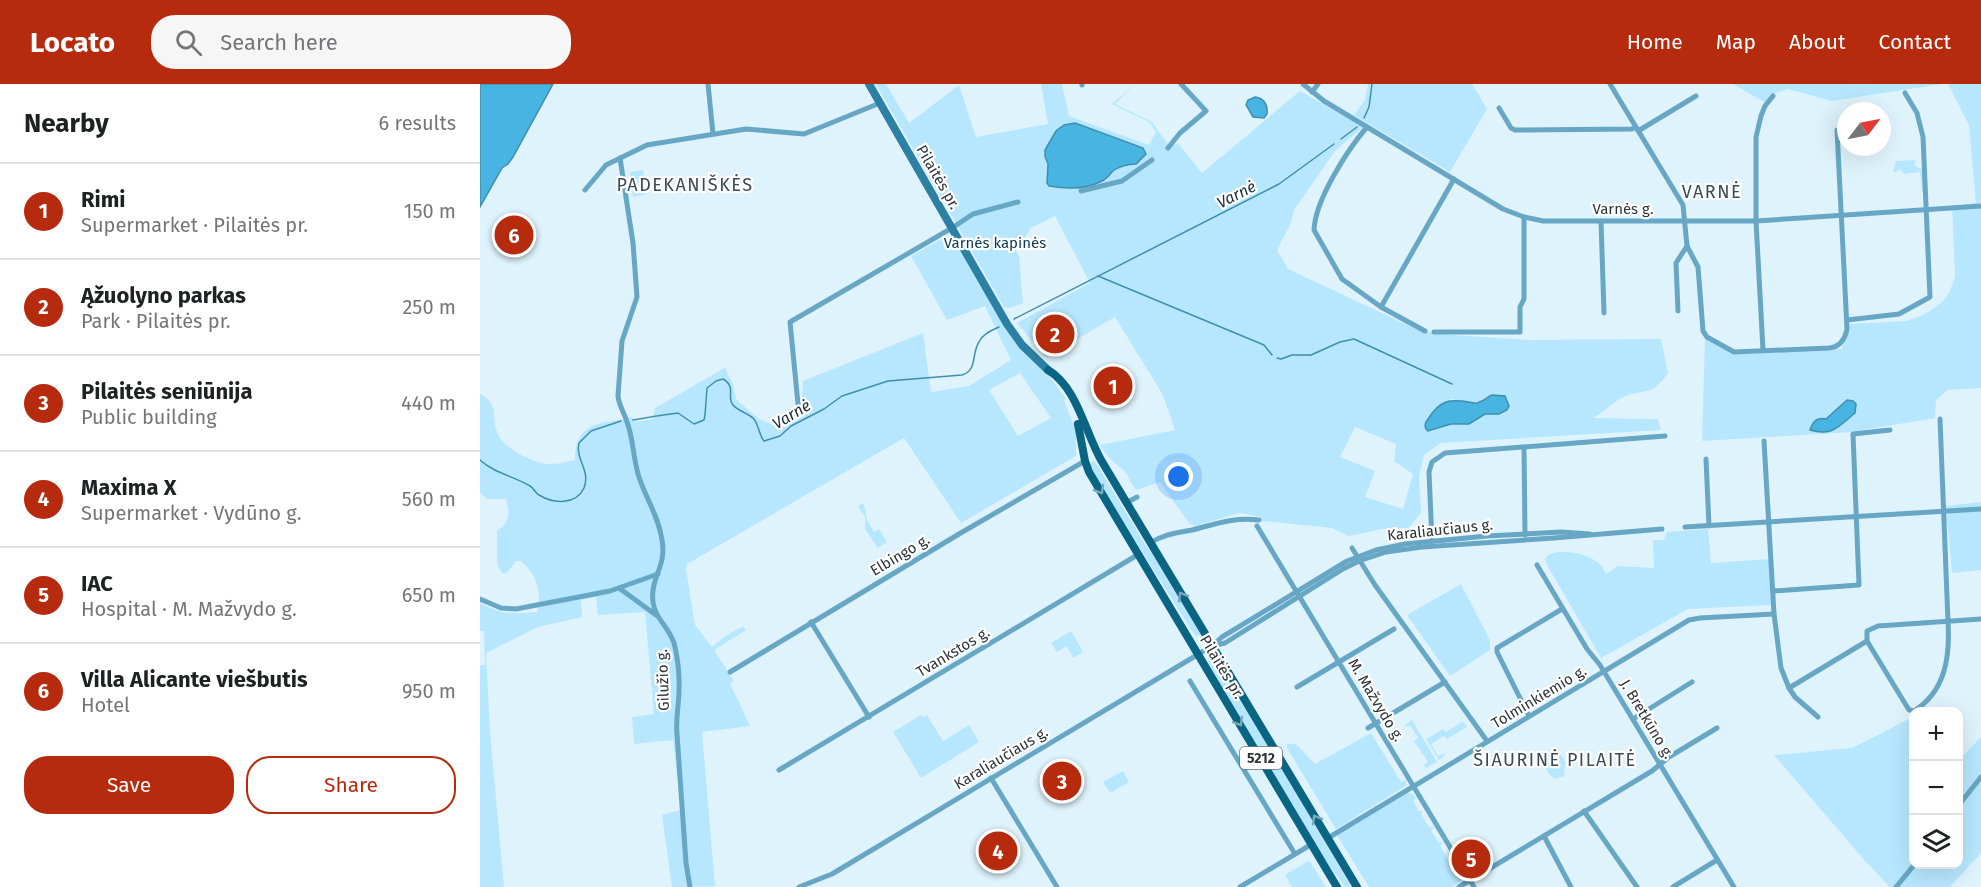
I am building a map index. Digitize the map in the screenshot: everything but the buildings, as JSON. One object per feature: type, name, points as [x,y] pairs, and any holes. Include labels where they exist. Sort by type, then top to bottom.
[{"type":"main road","name":"Pilaitės pr.","points":[[869,84],[1011,331],[1022,345],[1057,377],[1072,398],[1089,438],[1105,467],[1357,887]]},
{"type":"main road","name":"Pilaitės pr.","points":[[1048,370],[1068,400],[1076,418],[1089,472],[1338,887]]},
{"type":"main road","points":[[1085,461],[1093,458],[1105,467]]},
{"type":"street","points":[[708,84],[713,134]]},
{"type":"street","points":[[1168,148],[1180,133],[1206,111],[1181,84]]},
{"type":"street","name":"Varnės g.","points":[[1303,84],[1367,127],[1503,209],[1524,218],[1543,221],[1756,220],[1981,207]]},
{"type":"street","points":[[1312,92],[1318,84]]},
{"type":"street","points":[[1610,84],[1683,205],[1687,246],[1698,267],[1702,325],[1707,337],[1734,352],[1833,348],[1846,335],[1839,156]]},
{"type":"street","points":[[1847,320],[1899,314],[1930,297],[1923,137],[1920,122],[1905,93]]},
{"type":"street","points":[[1499,108],[1511,128],[1515,130],[1637,129],[1696,96]]},
{"type":"street","points":[[1763,350],[1755,168],[1757,129],[1765,106],[1773,96]]},
{"type":"street","points":[[585,189],[606,165],[647,145],[754,129],[797,135],[811,132],[880,103]]},
{"type":"street","points":[[1367,127],[1347,151],[1321,203],[1314,230],[1342,279],[1381,307],[1425,330]]},
{"type":"street","name":"Gilužio g.","points":[[620,158],[633,243],[637,288],[636,303],[622,341],[619,405],[625,415],[638,474],[659,524],[663,541],[664,558],[659,574],[653,583],[653,604],[656,615],[668,628],[676,648],[679,697],[676,734],[690,887]]},
{"type":"street","points":[[1081,190],[1122,181],[1152,160]]},
{"type":"street","points":[[1381,307],[1454,179]]},
{"type":"street","points":[[798,404],[790,322],[973,214],[1018,202]]},
{"type":"street","points":[[1434,333],[1520,332],[1520,307],[1524,298],[1524,218]]},
{"type":"street","points":[[1601,221],[1604,313]]},
{"type":"street","points":[[1678,311],[1676,263],[1687,246]]},
{"type":"street","points":[[1940,419],[1943,511],[1948,622],[1950,646],[1947,663],[1934,692],[1922,706],[1912,711],[1909,710],[1867,641],[1867,632],[1878,626],[1948,622],[1981,619]]},
{"type":"street","points":[[1773,591],[1859,585],[1853,434],[1890,430]]},
{"type":"street","points":[[1432,542],[1429,472],[1436,458],[1449,452],[1665,436]]},
{"type":"street","points":[[1764,441],[1774,614],[1781,668],[1789,688],[1802,705],[1818,717]]},
{"type":"street","points":[[1524,447],[1525,537]]},
{"type":"street","points":[[1706,459],[1709,526]]},
{"type":"street","name":"Elbingo g.","points":[[730,672],[1085,461]]},
{"type":"street","points":[[1126,503],[1137,497]]},
{"type":"street","points":[[1685,527],[1981,509]]},
{"type":"street","name":"M. Mažvydo g.","points":[[1150,543],[1167,534],[1229,520],[1242,518],[1258,523],[1298,594],[1474,887]]},
{"type":"street","name":"Karaliaučiaus g.","points":[[1358,559],[1403,549],[1569,532],[1590,534],[1662,529]]},
{"type":"street","name":"Karaliaučiaus g.","points":[[799,887],[832,874],[1212,646],[1222,637],[1358,559],[1395,546],[1525,537]]},
{"type":"street","points":[[1352,548],[1488,741]]},
{"type":"street","name":"Tvankstos g.","points":[[779,770],[1139,554]]},
{"type":"street","name":"J. Bretkūno g.","points":[[1537,565],[1587,649],[1604,671],[1734,887]]},
{"type":"street","points":[[480,599],[509,610],[619,588],[659,574]]},
{"type":"street","points":[[619,588],[656,615]]},
{"type":"street","points":[[1530,716],[1497,652],[1498,647],[1562,609]]},
{"type":"street","name":"Tolminkiemio g.","points":[[1328,838],[1691,620],[1774,614]]},
{"type":"street","points":[[811,622],[869,717]]},
{"type":"street","points":[[1297,687],[1394,629]]},
{"type":"street","points":[[1789,688],[1867,641]]},
{"type":"street","points":[[1190,681],[1295,854]]},
{"type":"street","points":[[1368,728],[1445,682]]},
{"type":"street","points":[[1633,719],[1692,682]]},
{"type":"street","points":[[1459,887],[1717,728]]},
{"type":"street","points":[[1963,801],[1981,777]]},
{"type":"street","points":[[992,778],[1057,887]]},
{"type":"street","points":[[1584,811],[1637,887]]},
{"type":"street","points":[[1544,836],[1571,887]]},
{"type":"street","points":[[1240,887],[1312,844]]},
{"type":"street","points":[[1672,887],[1717,860]]},
{"type":"street","points":[[1896,887],[1911,869]]},
{"type":"green space","name":"Varnės kapinės","points":[[876,84],[886,84],[909,123],[959,85],[976,137],[1048,124],[1041,84],[1062,84],[1069,116],[1149,145],[1156,132],[1149,122],[1112,104],[1135,84],[1115,104],[1152,122],[1169,146],[1178,143],[1202,173],[1300,91],[1363,127],[1335,151],[1294,210],[1290,225],[1277,250],[1288,269],[1416,329],[1436,334],[1529,340],[1661,339],[1668,373],[1662,381],[1651,390],[1620,399],[1593,418],[1658,419],[1661,430],[1441,443],[1424,455],[1419,477],[1421,513],[1408,528],[1382,529],[1349,536],[1332,528],[1262,521],[1261,517],[1240,513],[1194,526],[1189,523],[1160,482],[1137,490],[1125,472],[1100,445],[1175,430],[1163,395],[1115,317],[1046,357],[1017,323],[1090,283],[1055,216],[1031,228],[1016,251],[1019,256],[1023,303],[1010,308],[1004,307]],"holes":[[[1056,131],[1136,163],[1120,167],[1099,183],[1085,187],[1061,188],[1047,169],[1045,156]],[[1484,398],[1499,414],[1485,414],[1469,424],[1424,425],[1435,409],[1452,399],[1469,402]],[[1355,427],[1396,444],[1394,461],[1413,474],[1403,509],[1365,497],[1375,471],[1340,457]]]},
{"type":"green space","points":[[1368,84],[1472,84],[1487,109],[1450,172],[1354,115],[1365,100]]},
{"type":"green space","points":[[1733,84],[1942,84],[1832,101],[1788,89],[1773,94],[1766,103]]},
{"type":"green space","points":[[1948,84],[1981,84],[1981,388],[1948,390],[1936,400],[1935,418],[1851,432],[1702,441],[1705,338],[1734,354],[1842,349],[1850,324],[1906,321],[1933,309],[1950,291],[1955,276],[1952,206],[1976,203],[1969,125]]},
{"type":"green space","points":[[1896,161],[1916,161],[1914,165],[1923,170],[1925,196],[1922,191],[1920,172],[1904,174],[1900,169],[1893,171]]},
{"type":"green space","points":[[643,170],[646,195],[633,197],[630,172]]},
{"type":"green space","points":[[949,236],[957,243],[1001,321],[1066,399],[1064,401],[1076,430],[1076,456],[961,523],[904,438],[687,564],[695,625],[712,647],[743,626],[746,630],[714,650],[734,681],[730,683],[750,726],[702,732],[715,886],[672,887],[662,815],[681,810],[673,740],[634,744],[632,717],[654,714],[645,612],[598,615],[596,597],[581,600],[582,617],[538,627],[486,653],[490,732],[504,887],[480,887],[480,665],[485,665],[484,631],[480,631],[480,603],[508,613],[537,612],[539,597],[537,584],[531,572],[521,561],[516,561],[506,574],[502,573],[497,564],[497,531],[507,521],[508,509],[506,499],[487,499],[480,493],[480,394],[491,402],[501,440],[529,459],[545,464],[558,464],[575,460],[580,437],[586,430],[601,423],[632,417],[635,422],[653,419],[655,408],[726,367],[738,401],[765,422],[780,425],[794,422],[801,417],[803,381],[923,333],[931,392],[969,386],[1011,360],[985,306],[947,320],[911,256]],"holes":[[[1020,373],[1051,418],[1018,436],[989,390]]]},
{"type":"green space","points":[[1093,461],[1201,634],[1196,637],[1095,477],[1089,464]]},
{"type":"green space","points":[[1981,502],[1981,570],[1952,573],[1946,506]]},
{"type":"green space","points":[[863,503],[866,518],[874,532],[879,529],[887,542],[878,548],[865,529],[865,517],[858,506]]},
{"type":"green space","points":[[1708,529],[1711,563],[1769,559],[1771,605],[1688,609],[1601,658],[1545,558],[1557,552],[1581,554],[1601,565],[1606,574],[1618,566],[1654,568],[1653,540],[1664,540],[1667,532]]},
{"type":"green space","points":[[1461,584],[1490,640],[1490,650],[1450,676],[1407,615]]},
{"type":"green space","points":[[1071,631],[1083,652],[1073,658],[1067,646],[1057,652],[1051,643]]},
{"type":"green space","points":[[1211,658],[1251,716],[1354,887],[1345,887],[1326,861],[1210,666],[1208,662]]},
{"type":"green space","points":[[921,715],[923,717],[927,715],[943,741],[969,725],[979,742],[921,778],[893,732]]},
{"type":"green space","points":[[1460,718],[1467,727],[1447,739],[1444,736],[1431,744],[1438,756],[1444,753],[1445,756],[1439,760],[1426,739],[1443,729],[1446,732],[1462,722]]},
{"type":"green space","points":[[1909,719],[1909,869],[1963,869],[1963,756],[1981,737],[1981,853],[1950,887],[1890,887],[1774,755],[1852,748]]},
{"type":"green space","points":[[1412,720],[1437,762],[1426,768],[1424,765],[1428,762],[1414,741],[1418,738],[1410,725],[1406,727],[1405,725]]},
{"type":"green space","points":[[1371,733],[1401,782],[1405,780],[1407,785],[1336,829],[1287,748],[1287,744],[1296,744],[1315,764]]},
{"type":"green space","points":[[1555,747],[1565,761],[1564,776],[1555,779],[1546,769],[1542,756]]},
{"type":"green space","points":[[1123,771],[1129,782],[1110,793],[1103,782]]},
{"type":"green space","points":[[1408,793],[1413,794],[1416,798],[1413,801],[1419,811],[1423,811],[1421,814],[1429,827],[1434,827],[1431,831],[1439,843],[1443,842],[1440,846],[1448,859],[1452,858],[1450,862],[1462,876],[1461,881],[1452,887],[1369,887],[1337,835]]},
{"type":"green space","points":[[1308,861],[1326,887],[1292,887],[1285,875]]},
{"type":"water","points":[[480,84],[553,84],[513,157],[502,168],[480,207]]},
{"type":"water","points":[[1255,97],[1263,100],[1266,105],[1267,114],[1264,118],[1253,117],[1246,105],[1248,100]]},
{"type":"water","points":[[1075,123],[1143,148],[1146,154],[1136,164],[1118,168],[1105,179],[1090,186],[1062,188],[1049,186],[1045,150],[1056,131],[1064,125]]},
{"type":"water","points":[[1492,395],[1505,396],[1509,406],[1507,410],[1499,414],[1485,414],[1469,424],[1451,424],[1428,431],[1426,428],[1425,425],[1432,413],[1441,404],[1450,401],[1477,403]]},
{"type":"water","points":[[1847,400],[1856,404],[1855,413],[1844,422],[1830,431],[1810,430],[1816,420],[1826,419]]},
{"type":"waterway","points":[[1364,118],[1369,107],[1372,84]]},
{"type":"waterway","points":[[1341,139],[1357,127]]},
{"type":"waterway","name":"Varnė","points":[[1014,319],[1279,184],[1334,144]]},
{"type":"waterway","points":[[1098,276],[1264,345],[1272,355]]},
{"type":"waterway","name":"Varnė","points":[[633,420],[678,413],[694,424],[704,420],[707,388],[723,379],[729,385],[731,402],[754,419],[764,441],[780,436],[791,426],[824,409],[842,396],[888,381],[967,373],[972,366],[981,339],[999,327]]},
{"type":"waterway","points":[[1277,358],[1311,355],[1340,342],[1354,339],[1452,384]]},
{"type":"waterway","name":"Varnė","points":[[480,460],[491,468],[530,486],[545,498],[558,501],[570,500],[580,494],[586,482],[578,449],[579,443],[591,431],[621,421]]},
{"type":"place","name":"Villa Alicante viešbutis","points":[[514,235]]},
{"type":"place","name":"Ąžuolyno parkas","points":[[1055,334]]},
{"type":"place","name":"Rimi","points":[[1113,386]]},
{"type":"place","name":"Pilaitės seniūnija","points":[[1062,781]]},
{"type":"place","name":"Maxima X","points":[[998,851]]},
{"type":"place","name":"IAC","points":[[1471,859]]},
{"type":"district","name":"PADEKANIŠKĖS","points":[[685,185]]},
{"type":"district","name":"VARNĖ","points":[[1712,192]]},
{"type":"district","name":"ŠIAURINĖ PILAITĖ","points":[[1555,760]]}]
